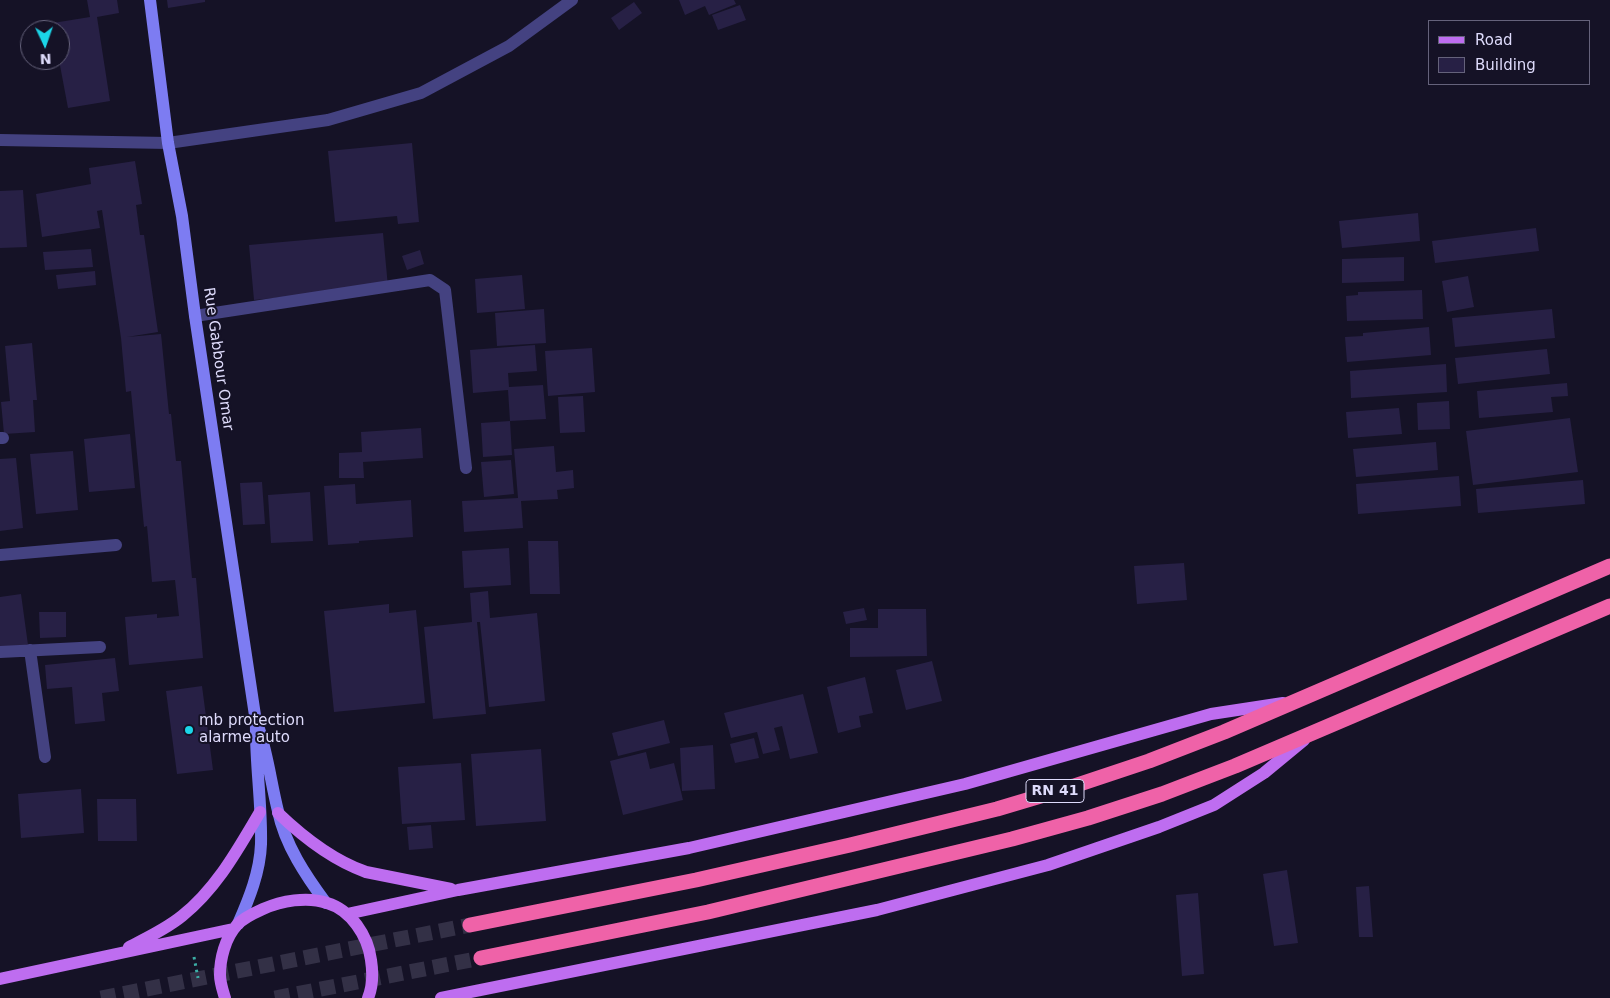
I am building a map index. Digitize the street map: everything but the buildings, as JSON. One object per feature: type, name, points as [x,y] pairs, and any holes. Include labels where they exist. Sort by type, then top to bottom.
[{"type":"highway","name":"RN 41","points":[[470,925],[696,880],[997,809],[1149,760],[1224,732],[1610,566]]},
{"type":"highway","name":"RN 41","points":[[481,958],[708,912],[1012,840],[1088,818],[1162,794],[1235,766],[1610,606]]},
{"type":"main road","name":"Rue Gabbour Omar","points":[[150,0],[168,143],[182,216],[195,316],[256,722],[261,845],[257,872],[249,899],[236,927]]},
{"type":"main road","points":[[347,914],[458,890],[717,842],[965,784],[1211,714],[1298,701]]},
{"type":"main road","name":"Rue Gabbour Omar","points":[[256,722],[267,754],[278,813],[298,860],[326,902]]},
{"type":"main road","points":[[441,998],[877,910],[1048,865],[1132,837],[1214,805],[1264,773],[1308,736]]},
{"type":"main road","points":[[118,954],[169,926],[206,894],[232,860],[260,812]]},
{"type":"main road","points":[[278,813],[317,846],[353,868],[458,890]]},
{"type":"main road","points":[[0,979],[236,927],[253,914],[270,906],[289,901],[308,900],[326,902],[347,914],[361,931],[370,951],[373,973],[368,998]]},
{"type":"main road","points":[[225,998],[220,977],[223,952],[236,927]]},
{"type":"street","points":[[0,140],[168,143],[328,120],[421,93],[509,46],[572,0]]},
{"type":"street","points":[[195,316],[430,280],[445,290],[466,468]]},
{"type":"street","points":[[0,555],[116,545]]},
{"type":"street","points":[[0,652],[100,647]]},
{"type":"street","points":[[30,650],[45,756]]},
{"type":"tunnel","points":[[101,998],[470,925]]},
{"type":"tunnel","points":[[275,998],[481,958]]},
{"type":"place","name":"mb protection alarme auto","points":[[189,730]]}]
